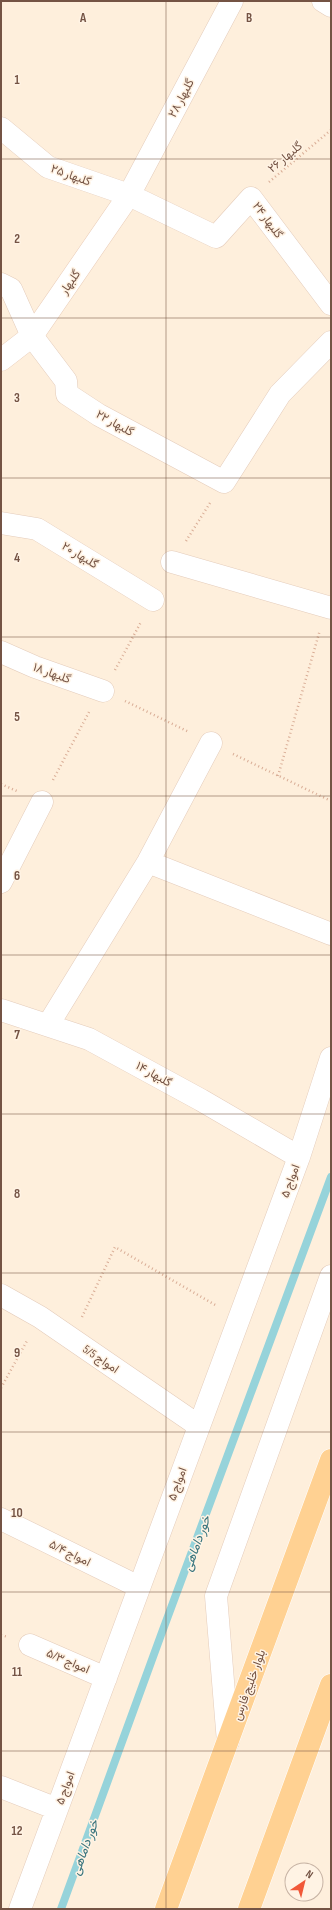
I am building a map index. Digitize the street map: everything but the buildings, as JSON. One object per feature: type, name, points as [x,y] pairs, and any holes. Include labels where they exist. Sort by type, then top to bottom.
[{"type":"main road","name":"بلوار خلیج فارس","points":[[166,1909],[331,1460]]},
{"type":"main road","points":[[249,1909],[331,1685]]},
{"type":"street","name":"گلبهار ۲۸","points":[[130,195],[232,1]]},
{"type":"street","points":[[324,1],[331,6]]},
{"type":"street","name":"گلبهار ۲۵","points":[[1,128],[48,168],[130,195]]},
{"type":"street","name":"گلبهار ۲۴","points":[[130,195],[216,237],[251,198],[331,304]]},
{"type":"street","name":"گلبهار","points":[[1,360],[32,336],[130,195]]},
{"type":"street","points":[[1,284],[11,289],[32,336]]},
{"type":"street","name":"گلبهار ۲۲","points":[[32,336],[66,381],[67,394],[99,415],[224,482],[280,394],[329,351]]},
{"type":"street","name":"گلبهار ۲۰","points":[[1,523],[37,529],[153,600]]},
{"type":"street","points":[[172,562],[329,607]]},
{"type":"street","name":"گلبهار ۱۸","points":[[1,652],[35,667],[103,691]]},
{"type":"street","points":[[48,1025],[148,862],[211,743]]},
{"type":"street","points":[[1,882],[42,802]]},
{"type":"street","points":[[148,862],[331,934]]},
{"type":"street","name":"گلبهار ۱۴","points":[[1,1010],[89,1038],[201,1100],[299,1157]]},
{"type":"street","name":"امواج ۵","points":[[20,1909],[299,1157],[331,1058]]},
{"type":"street","points":[[228,1742],[216,1596],[331,1276]]},
{"type":"street","name":"امواج 5/5","points":[[1,1294],[40,1317],[199,1426]]},
{"type":"street","name":"امواج ۵/۴","points":[[1,1519],[139,1588]]},
{"type":"street","name":"امواج ۵/۳","points":[[30,1645],[106,1678]]},
{"type":"street","points":[[1,1787],[57,1809]]},
{"type":"path","name":"گلبهار ۲۶","points":[[251,198],[331,130]]},
{"type":"path","points":[[278,776],[329,607]]},
{"type":"path","points":[[42,802],[86,718],[103,691]]},
{"type":"path","points":[[71,1339],[115,1247],[239,1319]]},
{"type":"path","points":[[1,1388],[40,1317]]},
{"type":"waterway","name":"خور داماهی","points":[[61,1909],[331,1177]]}]
